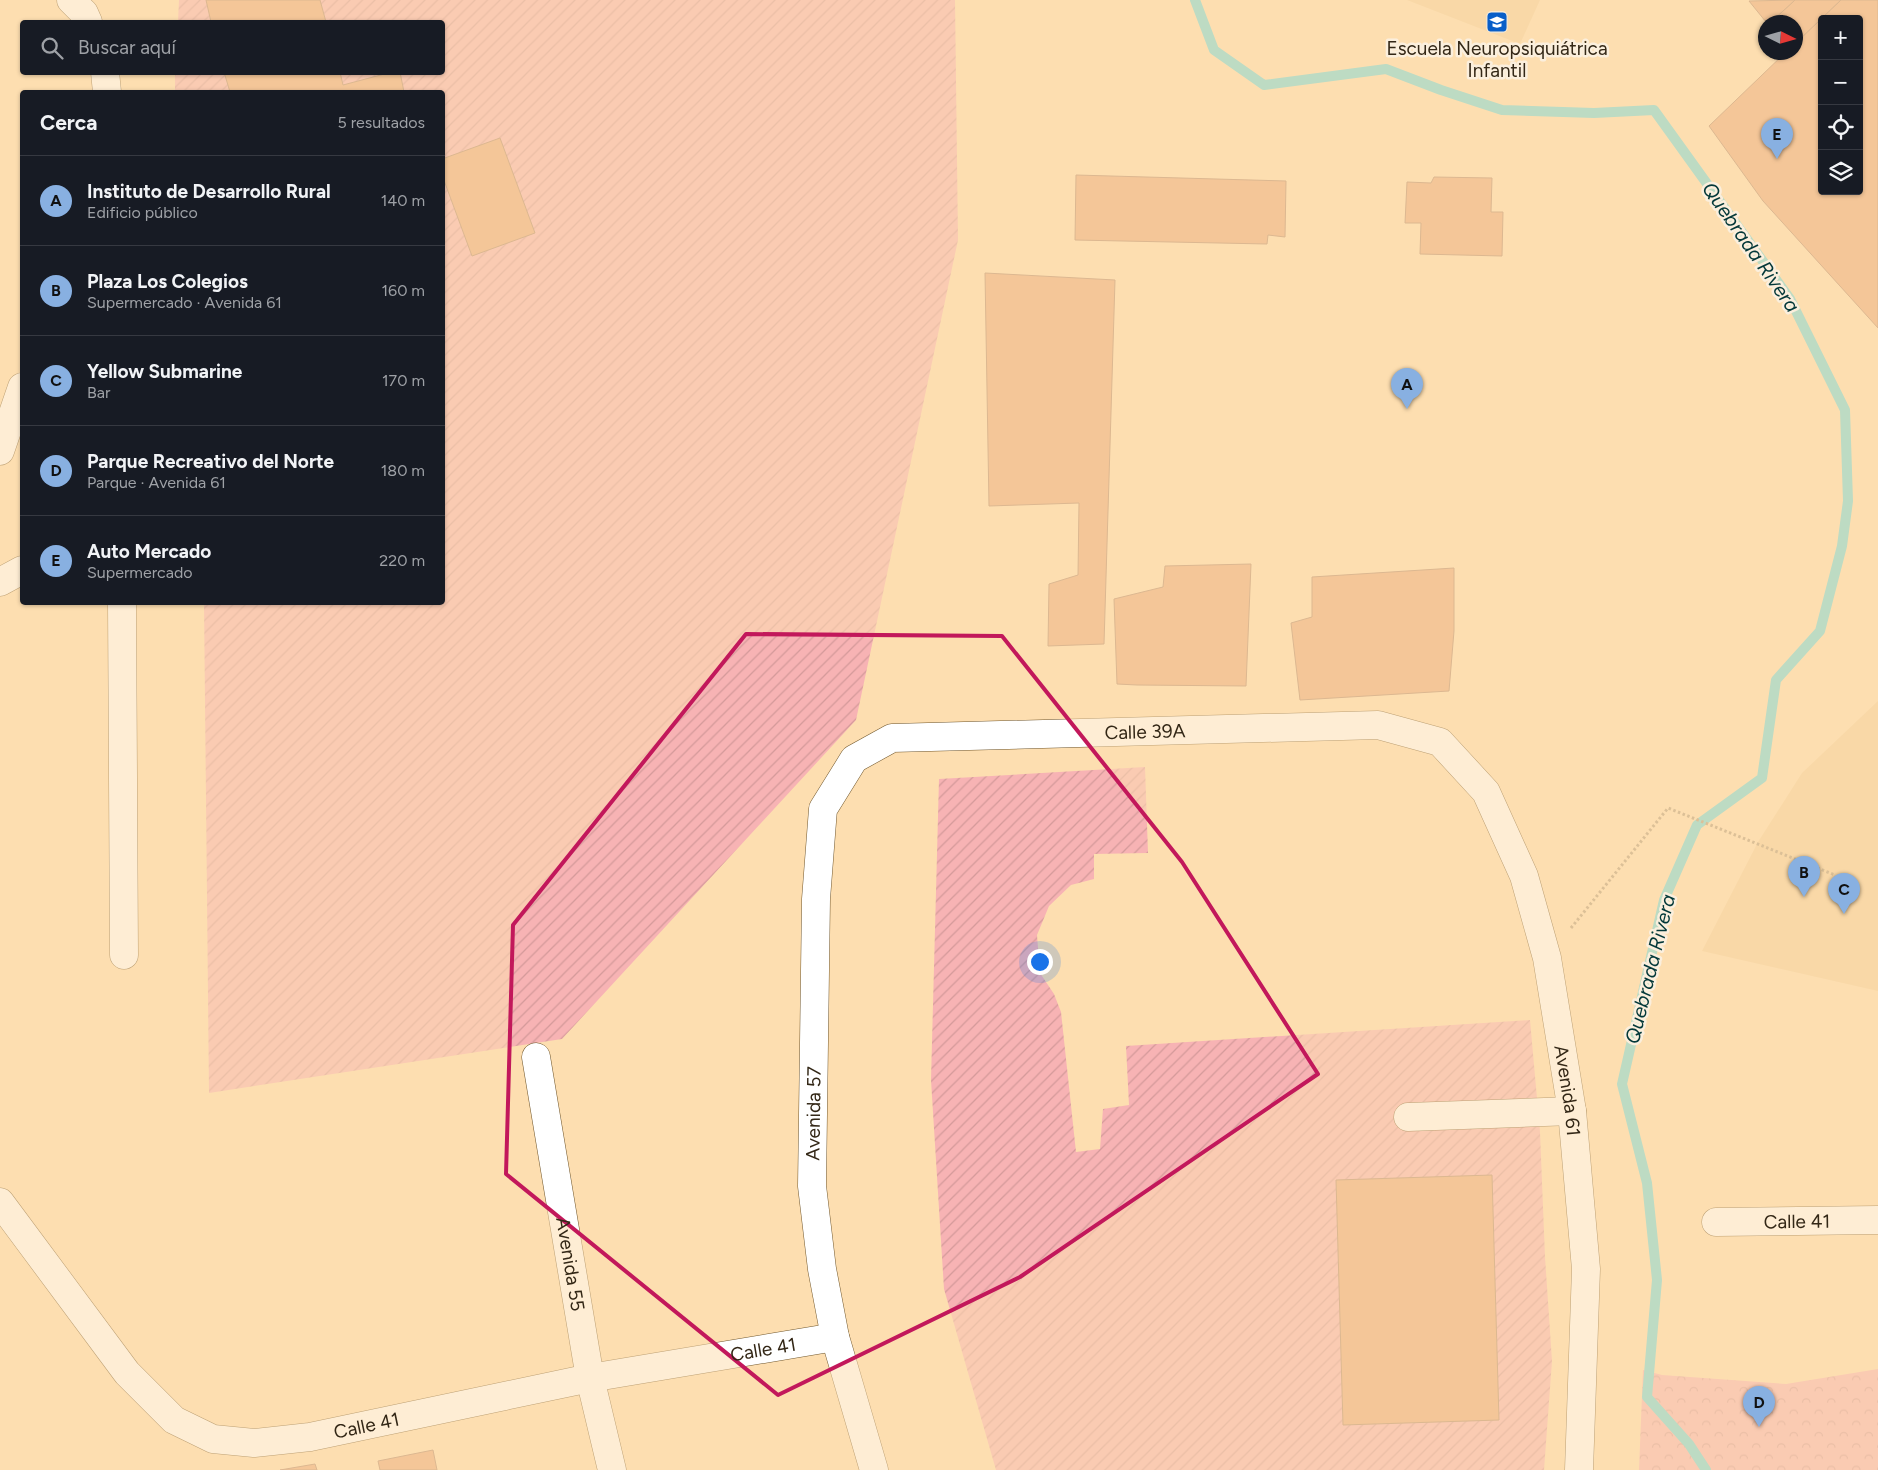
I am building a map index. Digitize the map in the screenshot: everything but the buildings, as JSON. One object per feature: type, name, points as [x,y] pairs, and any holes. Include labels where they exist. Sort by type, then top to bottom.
[{"type":"street","points":[[104,75],[107,90]]},
{"type":"street","points":[[0,451],[20,394]]},
{"type":"street","points":[[0,582],[20,571]]},
{"type":"street","points":[[122,605],[124,955]]},
{"type":"street","name":"Calle 39A","points":[[854,759],[892,738],[1378,725],[1440,742]]},
{"type":"street","name":"Avenida 61","points":[[1440,742],[1486,792],[1524,876],[1547,958],[1572,1111],[1586,1269],[1579,1470]]},
{"type":"street","name":"Avenida 57","points":[[854,759],[823,809],[816,899],[812,1186],[822,1270],[836,1337],[874,1470]]},
{"type":"street","name":"Avenida 55","points":[[536,1058],[590,1378],[612,1470]]},
{"type":"street","points":[[1408,1117],[1572,1111]]},
{"type":"street","name":"Calle 41","points":[[0,1202],[127,1373],[174,1420],[213,1438],[254,1443],[310,1437],[590,1378],[836,1337]]},
{"type":"street","name":"Calle 41","points":[[1716,1222],[1878,1220]]},
{"type":"path","points":[[1547,958],[1668,808],[1834,875]]},
{"type":"highlighted area","points":[[746,634],[1002,636],[1182,862],[1318,1074],[1020,1277],[778,1395],[506,1174],[513,925]]},
{"type":"shaded area","name":"Escuela Neuropsiquiátrica Infantil","points":[[1407,0],[1540,0],[1520,44]]},
{"type":"shaded area","points":[[1878,701],[1878,991],[1702,951],[1758,842],[1802,773]]},
{"type":"green space","points":[[179,0],[955,0],[958,240],[856,720],[562,1039],[209,1093],[204,605],[445,605],[445,90],[175,90],[175,75],[445,75],[445,20],[178,20]]},
{"type":"green space","points":[[1145,767],[1148,853],[1094,854],[1094,879],[1071,885],[1049,906],[1037,935],[1040,973],[1054,994],[1061,1012],[1076,1152],[1100,1149],[1103,1109],[1129,1105],[1126,1046],[1530,1020],[1540,1132],[1545,1257],[1552,1361],[1544,1470],[996,1470],[944,1289],[931,1080],[939,779]],"holes":[[[1492,1176],[1499,1420],[1343,1425],[1336,1181]]]},
{"type":"green space","points":[[1878,1369],[1878,1470],[1639,1470],[1643,1370],[1662,1375],[1786,1384]]},
{"type":"waterway","name":"Quebrada Rivera","points":[[1195,0],[1214,50],[1264,85],[1386,69],[1502,110],[1594,113],[1654,110],[1790,299],[1845,410],[1848,501],[1842,546],[1820,631],[1776,680],[1762,778],[1697,825],[1664,900],[1622,1084],[1647,1183],[1657,1280],[1647,1397],[1689,1444],[1706,1470]]},
{"type":"place","name":"Escuela Neuropsiquiátrica Infantil","points":[[1497,22]]},
{"type":"place","name":"Auto Mercado","points":[[1777,159]]},
{"type":"place","name":"Instituto de Desarrollo Rural","points":[[1407,409]]},
{"type":"place","name":"Plaza Los Colegios","points":[[1804,897]]},
{"type":"place","name":"Yellow Submarine","points":[[1844,914]]},
{"type":"place","name":"Parque Recreativo del Norte","points":[[1759,1427]]}]
